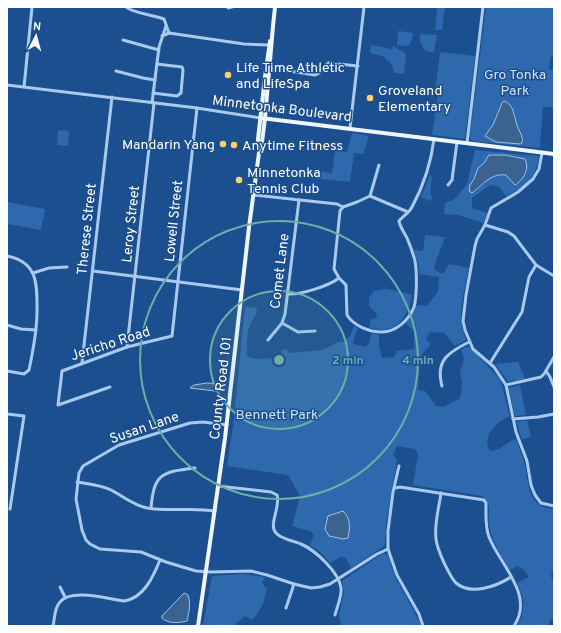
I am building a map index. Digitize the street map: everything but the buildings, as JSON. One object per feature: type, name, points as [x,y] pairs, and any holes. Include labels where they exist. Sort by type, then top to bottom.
[{"type":"main road","name":"County Road 101","points":[[198,626],[227,425],[259,153],[258,141],[263,118],[270,68],[275,7]]},
{"type":"main road","name":"County Road 101","points":[[263,118],[265,77],[271,45]]},
{"type":"main road","name":"Minnetonka Boulevard","points":[[263,118],[554,154]]},
{"type":"street","points":[[24,87],[32,7]]},
{"type":"street","points":[[126,7],[130,10],[164,19],[169,33]]},
{"type":"street","points":[[350,128],[364,7]]},
{"type":"street","points":[[467,143],[484,7]]},
{"type":"street","name":"Leroy Street","points":[[127,347],[153,93],[159,50],[166,26]]},
{"type":"street","points":[[162,36],[169,33],[244,44],[271,45]]},
{"type":"street","points":[[123,40],[159,50]]},
{"type":"street","points":[[270,68],[315,75],[321,72],[329,63],[358,66]]},
{"type":"street","points":[[153,93],[176,96],[181,93],[182,67],[157,64]]},
{"type":"street","points":[[116,71],[155,80]]},
{"type":"street","name":"Minnetonka Boulevard","points":[[7,85],[112,97],[263,118]]},
{"type":"street","name":"Therese Street","points":[[82,363],[112,97]]},
{"type":"street","name":"Lowell Street","points":[[172,336],[197,108]]},
{"type":"street","points":[[408,212],[370,196],[343,207],[340,211],[334,272],[346,285],[347,313],[349,318],[354,323],[370,330],[382,332],[393,330],[401,326],[414,307],[416,279],[414,260],[400,220],[408,212],[411,209],[428,174],[434,139]]},
{"type":"street","points":[[448,185],[452,180],[457,142]]},
{"type":"street","points":[[542,153],[540,169],[535,177],[518,192],[493,206],[477,239],[466,295],[464,324],[469,342],[478,354],[490,363],[506,385],[516,432],[527,461],[533,491],[539,501],[554,506]]},
{"type":"street","points":[[370,196],[379,165]]},
{"type":"street","points":[[253,195],[337,204],[343,207]]},
{"type":"street","name":"Comet Lane","points":[[268,340],[282,323],[285,314],[299,200]]},
{"type":"street","points":[[485,225],[514,236],[536,265],[554,276]]},
{"type":"street","points":[[7,256],[20,260],[33,274],[38,291],[36,330],[30,368],[28,372],[21,374],[7,371]]},
{"type":"street","points":[[490,363],[522,312],[529,277],[536,265]]},
{"type":"street","points":[[33,274],[49,268],[67,267]]},
{"type":"street","points":[[92,271],[242,290]]},
{"type":"street","points":[[288,294],[296,294],[328,285],[339,278]]},
{"type":"street","points":[[282,323],[298,332],[315,331]]},
{"type":"street","points":[[7,325],[22,329],[36,330]]},
{"type":"street","name":"Jericho Road","points":[[110,387],[58,405],[62,370],[127,347],[172,336]]},
{"type":"street","points":[[442,386],[439,373],[440,366],[444,359],[451,352],[469,342]]},
{"type":"street","points":[[506,385],[538,378],[544,374],[554,357]]},
{"type":"street","points":[[546,371],[554,387]]},
{"type":"street","points":[[7,414],[24,416],[10,508]]},
{"type":"street","points":[[513,419],[554,414]]},
{"type":"street","name":"Susan Lane","points":[[227,425],[203,422],[190,423],[119,445],[83,466],[80,469],[76,504],[84,535],[90,544],[100,549],[141,552],[188,569],[206,572],[251,571],[273,576],[294,584],[315,588],[325,586],[338,580],[377,554],[388,549]]},
{"type":"street","points":[[399,466],[388,531],[388,549],[397,576],[419,614],[423,626]]},
{"type":"street","points":[[151,508],[154,486],[160,477],[170,471],[195,468]]},
{"type":"street","points":[[78,482],[106,488],[135,504],[151,508],[215,511]]},
{"type":"street","points":[[218,486],[275,494],[278,497],[273,525],[275,532],[278,535],[301,544],[313,551],[327,564],[340,585],[341,592],[335,615]]},
{"type":"street","points":[[395,488],[400,487],[480,498],[485,501],[487,527],[490,538],[518,590],[521,600],[519,616],[514,626]]},
{"type":"street","points":[[441,493],[436,526],[437,541],[441,557],[454,581],[465,587],[475,588],[494,586],[511,577]]},
{"type":"street","points":[[53,626],[57,606],[65,597],[72,594],[124,601],[134,598],[143,591],[149,583],[160,560]]},
{"type":"street","points":[[286,608],[294,584]]},
{"type":"street","points":[[60,587],[65,597]]},
{"type":"green space","points":[[437,7],[445,7],[442,30],[435,30]]},
{"type":"green space","name":"Gro Tonka Park","points":[[486,7],[554,7],[554,56],[551,56],[549,69],[554,70],[554,107],[543,107],[540,148],[473,141],[470,139]]},
{"type":"green space","points":[[398,31],[413,33],[412,40],[409,45],[397,45]]},
{"type":"green space","points":[[420,34],[437,35],[434,52],[426,51],[420,42]]},
{"type":"green space","points":[[371,45],[392,49],[393,45],[405,53],[404,74],[394,73],[391,64],[385,59],[385,57],[370,53]]},
{"type":"green space","points":[[440,52],[475,56],[465,139],[432,135],[438,93],[435,92]]},
{"type":"green space","points":[[58,130],[69,131],[68,146],[57,145]]},
{"type":"green space","points":[[352,133],[369,136],[363,154],[354,153],[350,182],[299,177],[300,169],[332,173],[335,151],[347,152]]},
{"type":"green space","points":[[475,150],[538,156],[539,158],[532,177],[519,189],[506,196],[499,187],[490,185],[472,198],[472,208],[487,213],[484,223],[458,215],[444,214],[445,203],[455,199],[467,184]],"holes":[[[489,155],[519,157],[511,181],[506,175],[496,176],[492,177],[472,193],[469,190],[478,168],[484,163]]]},
{"type":"green space","points":[[430,175],[432,176],[430,193],[433,199],[429,201],[421,197]]},
{"type":"green space","points":[[7,202],[45,209],[41,230],[7,224]]},
{"type":"green space","name":"Bennett Park","points":[[425,235],[445,237],[434,267],[436,271],[443,274],[449,264],[469,268],[461,313],[463,331],[466,340],[455,346],[444,333],[430,332],[426,339],[431,344],[420,357],[418,390],[425,391],[436,406],[443,407],[459,399],[461,395],[462,382],[460,372],[464,359],[461,350],[466,347],[470,347],[500,379],[510,416],[500,422],[489,435],[488,446],[490,451],[501,448],[516,439],[524,463],[529,488],[534,500],[545,507],[554,509],[554,565],[551,576],[554,585],[554,618],[550,620],[549,626],[517,626],[522,615],[523,599],[517,583],[529,577],[523,569],[517,566],[510,570],[500,554],[490,530],[489,509],[485,499],[482,496],[413,485],[418,455],[415,449],[397,446],[393,454],[397,460],[386,524],[385,544],[383,547],[351,568],[346,558],[341,557],[330,563],[320,552],[310,545],[314,535],[310,531],[292,526],[300,496],[288,475],[227,466],[233,426],[245,307],[257,308],[256,314],[249,327],[247,344],[247,356],[255,359],[280,356],[282,350],[286,349],[290,353],[322,350],[339,342],[344,342],[350,336],[354,326],[358,328],[353,341],[354,344],[364,347],[368,345],[372,333],[379,335],[379,346],[382,358],[394,357],[397,351],[414,349],[414,331],[406,324],[417,305],[427,306],[438,291],[439,277],[419,274],[419,267],[414,250],[423,251]]},
{"type":"green space","points":[[387,289],[412,295],[407,311],[403,318],[392,327],[378,329],[369,327],[371,319],[377,318],[376,313],[369,306],[369,298],[374,291]]},
{"type":"green space","points":[[518,362],[525,379],[508,382],[495,364]]},
{"type":"green space","points":[[520,385],[526,415],[515,416],[508,388]]},
{"type":"green space","points":[[527,420],[531,437],[522,439],[516,422]]},
{"type":"green space","points":[[383,553],[388,555],[396,579],[421,626],[341,626],[339,616],[344,591],[342,581]]},
{"type":"green space","points":[[244,574],[265,577],[262,583],[267,589],[263,604],[253,620],[245,616],[233,626],[203,626],[212,576]]},
{"type":"shaded area","points":[[504,101],[512,108],[522,138],[522,143],[520,144],[496,142],[485,136],[493,125]]},
{"type":"shaded area","points":[[489,155],[505,155],[525,159],[527,167],[525,174],[515,185],[506,175],[495,176],[487,180],[472,193],[469,191],[470,185],[478,168],[484,163]]},
{"type":"shaded area","points":[[207,383],[221,384],[221,390],[215,391],[190,388],[194,385]]},
{"type":"shaded area","points":[[343,511],[346,514],[349,523],[348,538],[343,539],[329,536],[325,529],[328,516]]},
{"type":"shaded area","points":[[184,593],[188,595],[189,602],[187,621],[177,623],[164,620],[162,616]]},
{"type":"place","name":"Life Time Athletic and LifeSpa","points":[[228,75]]},
{"type":"place","name":"Groveland Elementary","points":[[370,98]]},
{"type":"place","name":"Mandarin Yang","points":[[223,144]]},
{"type":"place","name":"Anytime Fitness","points":[[234,145]]},
{"type":"place","name":"Minnetonka Tennis Club","points":[[239,180]]}]
